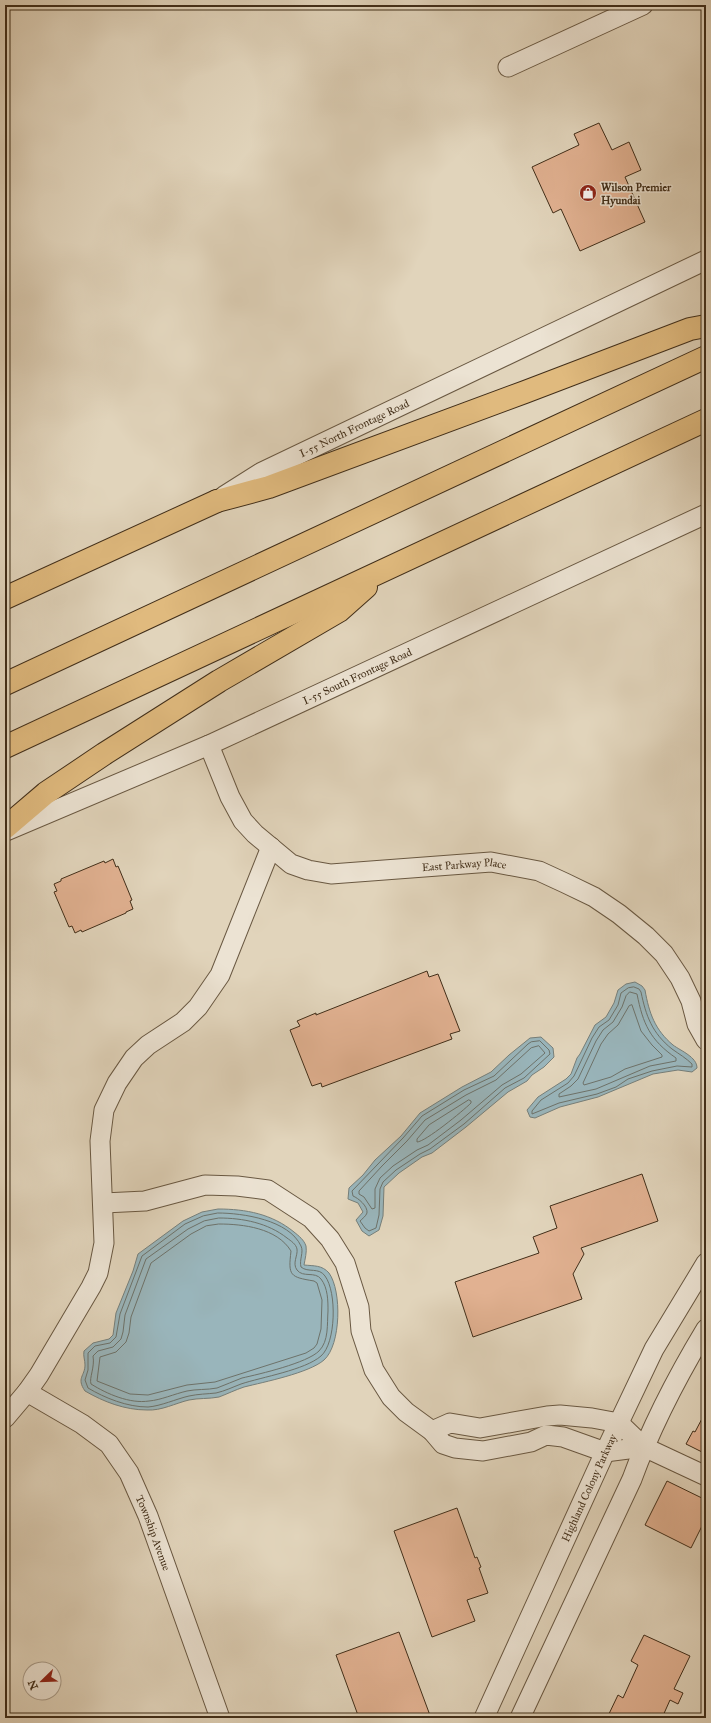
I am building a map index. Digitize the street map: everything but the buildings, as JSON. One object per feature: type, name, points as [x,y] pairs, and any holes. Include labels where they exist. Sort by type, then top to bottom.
[{"type":"main road","points":[[216,501],[269,487],[690,329],[706,326]]},
{"type":"main road","points":[[5,684],[706,357]]},
{"type":"main road","points":[[5,747],[706,420]]},
{"type":"main road","name":"I-55 North Frontage Road","points":[[5,598],[216,501]]},
{"type":"main road","points":[[5,828],[46,793],[104,754],[219,681],[339,611],[382,572]]},
{"type":"street","points":[[508,67],[643,5]]},
{"type":"street","name":"I-55 North Frontage Road","points":[[216,501],[262,472],[706,260]]},
{"type":"street","name":"I-55 South Frontage Road","points":[[5,832],[209,745],[706,514]]},
{"type":"street","name":"East Parkway Place","points":[[209,745],[230,797],[243,821],[291,864],[308,870],[331,874],[491,862],[539,872],[594,897],[619,914],[646,936],[664,954],[680,978],[691,1001],[698,1024],[706,1040]]},
{"type":"street","points":[[5,1418],[27,1392],[67,1329],[98,1274],[104,1243],[104,1203],[100,1141],[104,1110],[117,1083],[134,1058],[148,1045],[183,1022],[198,1007],[220,975],[271,847]]},
{"type":"street","points":[[104,1203],[145,1201],[204,1185],[237,1186],[268,1190],[311,1218],[330,1239],[345,1263],[359,1307],[361,1331],[374,1370],[391,1397],[406,1412],[432,1430],[443,1444],[455,1448],[483,1451],[531,1442],[546,1435],[563,1437],[605,1452],[644,1447]]},
{"type":"street","name":"Highland Colony Parkway","points":[[484,1718],[605,1452],[654,1349],[706,1264]]},
{"type":"street","points":[[520,1718],[632,1479],[644,1447],[671,1391],[706,1329]]},
{"type":"street","name":"Township Avenue","points":[[27,1392],[82,1424],[109,1444],[129,1473],[148,1516],[220,1718]]},
{"type":"street","points":[[432,1430],[450,1423],[480,1428],[547,1416],[560,1415],[592,1418],[619,1423],[644,1447],[706,1476]]},
{"type":"water","points":[[635,982],[642,986],[645,990],[651,1014],[657,1027],[673,1045],[692,1057],[697,1068],[692,1072],[678,1070],[653,1074],[598,1097],[560,1107],[535,1118],[530,1117],[527,1110],[538,1097],[566,1079],[571,1074],[577,1058],[595,1025],[606,1017],[614,1003],[618,990],[626,984]]},
{"type":"water","points":[[541,1037],[553,1048],[554,1057],[527,1081],[508,1092],[432,1153],[422,1157],[399,1173],[384,1187],[383,1216],[379,1230],[369,1236],[362,1231],[356,1220],[363,1212],[358,1203],[348,1199],[349,1188],[363,1175],[375,1160],[401,1136],[420,1113],[462,1087],[491,1072],[530,1038]]},
{"type":"water","points":[[218,1209],[239,1210],[258,1214],[286,1226],[303,1240],[306,1246],[304,1265],[321,1267],[329,1273],[333,1281],[338,1304],[336,1331],[334,1343],[330,1353],[317,1365],[297,1373],[244,1387],[219,1397],[189,1400],[152,1410],[139,1410],[123,1407],[107,1402],[85,1391],[81,1383],[85,1369],[84,1351],[93,1343],[109,1339],[113,1335],[116,1313],[133,1271],[138,1254],[183,1221],[202,1212]]},
{"type":"place","name":"Wilson Premier Hyundai","points":[[588,193]]}]
